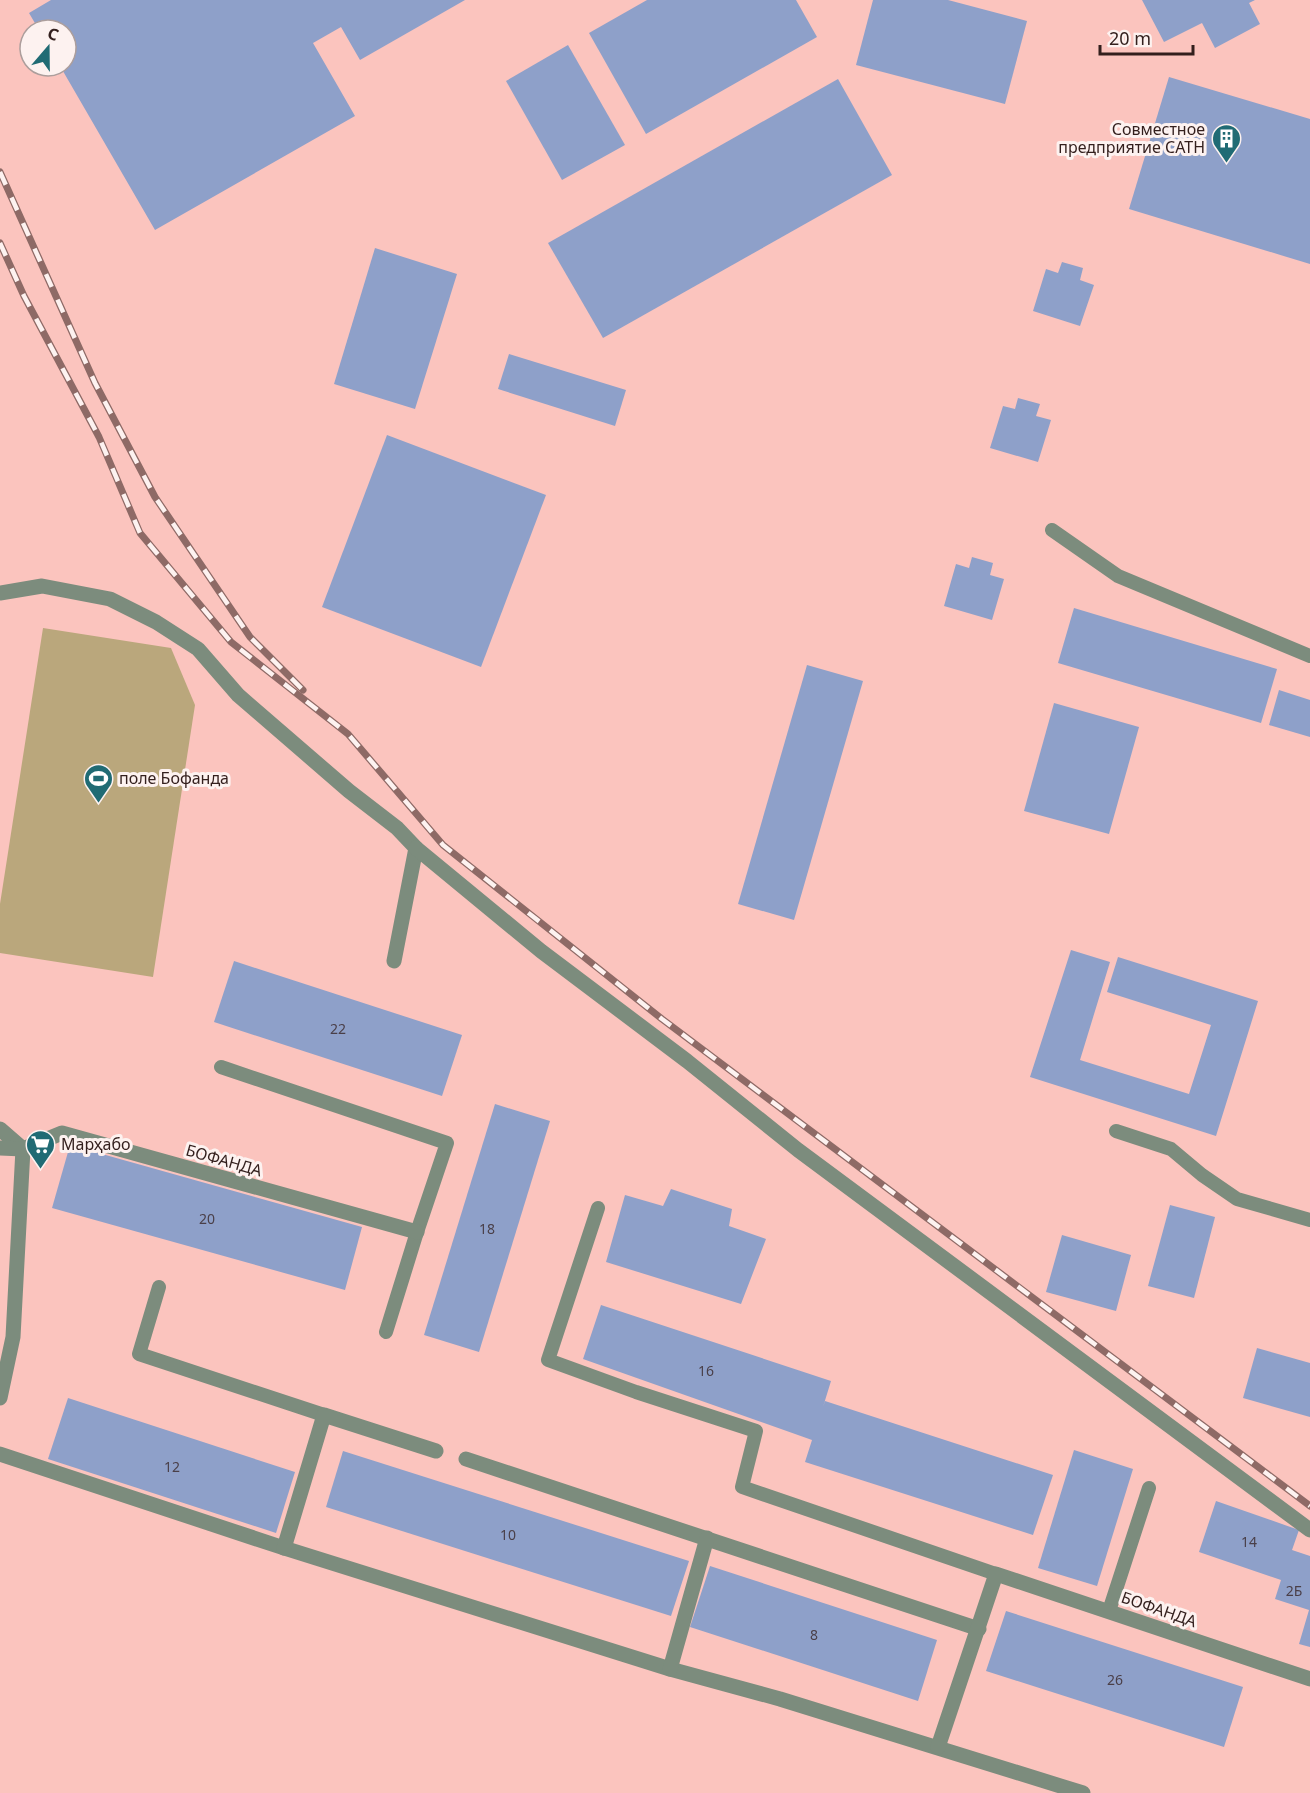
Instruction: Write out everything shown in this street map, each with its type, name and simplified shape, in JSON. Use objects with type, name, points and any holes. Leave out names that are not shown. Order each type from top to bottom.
[{"type":"street","points":[[0,593],[42,586],[110,599],[156,622],[198,649],[238,695],[349,791],[397,828],[416,848],[542,951],[687,1061],[798,1150],[1310,1530]]},
{"type":"street","points":[[394,961],[416,848]]},
{"type":"street","points":[[0,1129],[23,1149]]},
{"type":"street","name":"БОФАНДА","points":[[23,1149],[62,1133],[417,1232]]},
{"type":"street","points":[[0,1148],[23,1149]]},
{"type":"street","points":[[0,1398],[13,1337],[23,1149]]},
{"type":"street","points":[[284,1548],[324,1415],[436,1451]]},
{"type":"street","points":[[0,1454],[284,1548],[670,1669],[780,1699],[1083,1793]]},
{"type":"street","points":[[466,1459],[979,1629]]},
{"type":"street","points":[[670,1669],[707,1538]]},
{"type":"street","points":[[938,1747],[996,1574]]},
{"type":"street","name":"БОФАНДА","points":[[996,1574],[1310,1679]]},
{"type":"lane","points":[[1052,530],[1118,576],[1310,656]]},
{"type":"lane","points":[[221,1067],[447,1143],[386,1332]]},
{"type":"lane","points":[[1116,1131],[1171,1149],[1202,1175],[1237,1199],[1310,1220]]},
{"type":"lane","points":[[598,1208],[548,1360],[636,1392],[756,1431],[742,1487],[996,1574]]},
{"type":"lane","points":[[159,1287],[139,1354],[324,1415]]},
{"type":"lane","points":[[1109,1611],[1149,1488]]},
{"type":"shaded area","name":"поле Бофанда","points":[[43,628],[171,648],[195,705],[153,977],[0,953],[0,904]]},
{"type":"building","points":[[51,0],[465,0],[360,60],[341,27],[313,43],[355,116],[155,230],[67,78],[78,78],[78,18],[32,18],[29,13]]},
{"type":"building","points":[[647,0],[796,0],[817,37],[646,134],[589,33]]},
{"type":"building","points":[[873,0],[948,0],[1027,21],[1005,104],[856,65]]},
{"type":"building","points":[[1142,0],[1255,0],[1249,3],[1260,24],[1215,48],[1202,23],[1164,42]]},
{"type":"building","points":[[568,45],[625,145],[562,180],[506,81]]},
{"type":"building","name":"Совместное предприятие CATH","points":[[1169,77],[1310,119],[1310,264],[1129,209]]},
{"type":"building","points":[[838,79],[892,175],[603,338],[548,243]]},
{"type":"building","points":[[375,248],[457,274],[415,409],[334,384]]},
{"type":"building","points":[[1062,262],[1083,268],[1080,280],[1094,285],[1080,326],[1033,311],[1046,269],[1058,273]]},
{"type":"building","points":[[509,354],[626,390],[615,426],[498,389]]},
{"type":"building","points":[[1018,398],[1040,404],[1036,416],[1051,420],[1038,462],[990,448],[1003,406],[1015,409]]},
{"type":"building","points":[[387,435],[546,495],[481,667],[322,607]]},
{"type":"building","points":[[972,557],[993,563],[990,575],[1004,579],[992,620],[944,606],[956,564],[969,568]]},
{"type":"building","points":[[1074,608],[1277,669],[1261,723],[1058,663]]},
{"type":"building","points":[[807,665],[863,681],[794,920],[738,904]]},
{"type":"building","points":[[1279,690],[1310,700],[1310,737],[1269,725]]},
{"type":"building","points":[[1054,703],[1139,727],[1109,834],[1024,811]]},
{"type":"building","points":[[1071,950],[1110,962],[1080,1060],[1189,1094],[1211,1025],[1107,992],[1118,957],[1258,1001],[1216,1136],[1030,1077]]},
{"type":"building","points":[[234,961],[462,1035],[442,1096],[214,1022]]},
{"type":"building","points":[[495,1104],[550,1121],[479,1352],[424,1335]]},
{"type":"building","points":[[70,1145],[362,1227],[345,1290],[52,1208]]},
{"type":"building","points":[[671,1189],[732,1209],[729,1226],[766,1239],[741,1304],[606,1262],[625,1195],[663,1206]]},
{"type":"building","points":[[1170,1205],[1215,1217],[1194,1298],[1148,1286]]},
{"type":"building","points":[[1062,1235],[1131,1255],[1116,1311],[1046,1292]]},
{"type":"building","points":[[601,1305],[831,1381],[823,1407],[825,1401],[1053,1475],[1033,1535],[805,1462],[812,1440],[583,1359]]},
{"type":"building","points":[[1257,1348],[1310,1363],[1310,1417],[1243,1398]]},
{"type":"building","points":[[68,1398],[295,1472],[276,1533],[48,1459]]},
{"type":"building","points":[[1074,1450],[1133,1469],[1097,1586],[1038,1568]]},
{"type":"building","points":[[343,1451],[689,1561],[671,1616],[326,1507]]},
{"type":"building","points":[[1216,1501],[1299,1530],[1292,1550],[1310,1556],[1310,1647],[1299,1644],[1309,1610],[1275,1599],[1281,1580],[1199,1552]]},
{"type":"building","points":[[710,1566],[937,1640],[918,1701],[690,1627]]},
{"type":"building","points":[[1006,1611],[1243,1687],[1224,1747],[986,1671]]},
{"type":"railway","points":[[0,172],[95,383],[155,497],[250,637],[303,690]]},
{"type":"railway","points":[[0,243],[24,296],[99,437],[140,533],[231,642],[348,734],[443,845],[662,1019],[1310,1506]]},
{"type":"place","name":"Совместное предприятие CATH","points":[[1226,164]]},
{"type":"place","name":"поле Бофанда","points":[[98,804]]},
{"type":"place","name":"Марҳабо","points":[[40,1170]]}]
